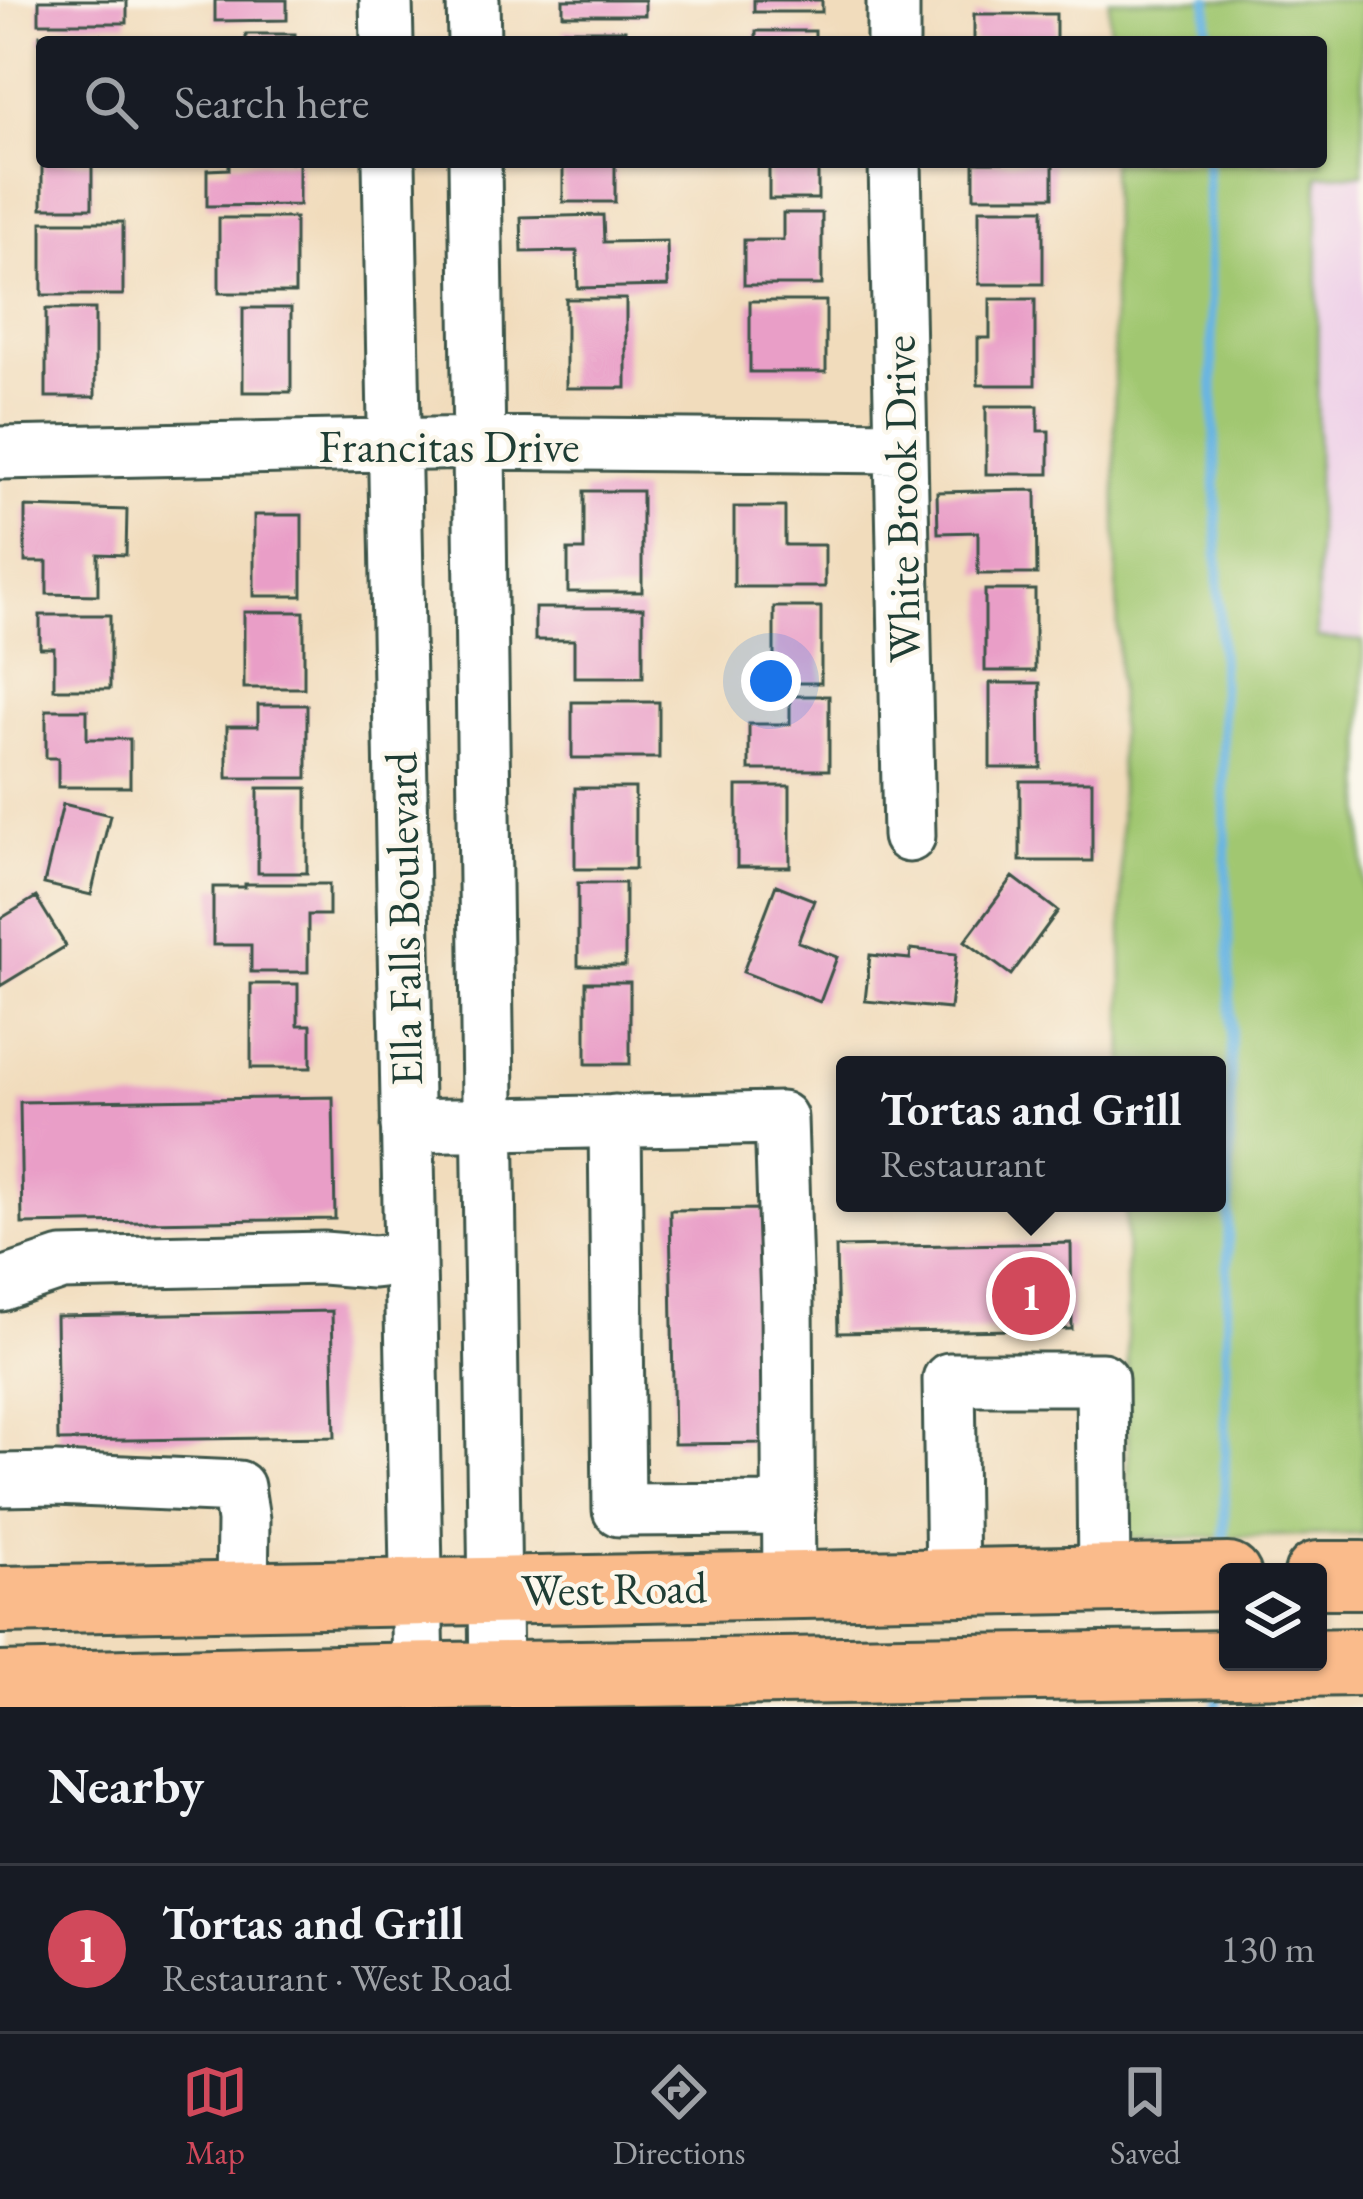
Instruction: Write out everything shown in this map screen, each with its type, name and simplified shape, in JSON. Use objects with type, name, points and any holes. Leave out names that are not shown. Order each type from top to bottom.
[{"type":"main road","points":[[1327,1575],[1363,1575]]},
{"type":"main road","name":"West Road","points":[[0,1600],[1219,1577]]},
{"type":"main road","name":"West Road","points":[[0,1686],[206,1694],[418,1676],[496,1675],[827,1688],[1363,1662]]},
{"type":"street","points":[[386,0],[387,36]]},
{"type":"street","points":[[473,0],[473,36]]},
{"type":"street","points":[[892,0],[893,36]]},
{"type":"street","name":"Ella Falls Boulevard","points":[[389,168],[418,1676]]},
{"type":"street","name":"Ella Falls Boulevard","points":[[476,168],[496,1675]]},
{"type":"street","name":"White Brook Drive","points":[[895,168],[909,836]]},
{"type":"street","name":"Francitas Drive","points":[[0,453],[480,443],[899,447]]},
{"type":"street","points":[[407,1126],[781,1118],[789,1585]]},
{"type":"street","points":[[615,1120],[619,1510],[789,1509]]},
{"type":"street","points":[[0,1286],[62,1264],[410,1258]]},
{"type":"street","points":[[952,1582],[950,1379],[1102,1379],[1104,1579]]},
{"type":"street","points":[[0,1480],[238,1486],[243,1520],[242,1595]]},
{"type":"street","points":[[0,1696],[1,1707]]},
{"type":"shaded area","points":[[1363,174],[1363,641],[1317,639],[1318,175]]},
{"type":"green space","points":[[1109,0],[1363,0],[1363,174],[1318,175],[1317,638],[1363,641],[1363,1534],[1129,1539],[1126,1212],[1226,1212],[1226,1056],[1124,1056],[1111,168],[1327,168],[1327,36],[1110,36]]},
{"type":"building","points":[[39,0],[127,0],[127,23],[39,23]]},
{"type":"building","points":[[215,0],[287,0],[287,20],[215,21]]},
{"type":"building","points":[[563,0],[645,0],[645,15],[563,15]]},
{"type":"building","points":[[754,0],[822,0],[822,12],[754,12]]},
{"type":"building","points":[[974,14],[1056,14],[1056,36],[974,36]]},
{"type":"building","points":[[564,30],[625,30],[625,36],[564,36]]},
{"type":"building","points":[[756,31],[815,31],[815,36],[756,36]]},
{"type":"building","points":[[246,34],[295,34],[295,36]]},
{"type":"building","points":[[42,168],[92,168],[92,208],[42,208]]},
{"type":"building","points":[[299,168],[299,205],[207,206],[207,170]]},
{"type":"building","points":[[563,168],[615,168],[615,202],[563,202]]},
{"type":"building","points":[[769,168],[818,168],[818,199],[769,199]]},
{"type":"building","points":[[974,168],[1053,168],[1053,197],[974,197]]},
{"type":"building","points":[[979,209],[1043,209],[1043,284],[979,284]]},
{"type":"building","points":[[783,213],[822,213],[822,285],[744,285],[744,240],[783,240]]},
{"type":"building","points":[[603,215],[604,242],[667,241],[668,286],[578,288],[577,251],[522,252],[521,217]]},
{"type":"building","points":[[219,218],[295,218],[295,293],[219,293]]},
{"type":"building","points":[[42,222],[123,222],[123,295],[42,295]]},
{"type":"building","points":[[566,299],[626,299],[626,388],[566,388]]},
{"type":"building","points":[[990,299],[1035,299],[1035,385],[978,385],[978,338],[990,338]]},
{"type":"building","points":[[750,301],[826,301],[826,372],[750,372]]},
{"type":"building","points":[[243,308],[291,308],[291,392],[243,392]]},
{"type":"building","points":[[46,309],[95,309],[95,397],[46,397]]},
{"type":"building","points":[[986,406],[1038,406],[1038,431],[1049,431],[1049,474],[986,474]]},
{"type":"building","points":[[1036,490],[1037,574],[978,574],[978,532],[938,533],[937,492]]},
{"type":"building","points":[[584,491],[642,491],[642,592],[568,592],[568,550],[584,550]]},
{"type":"building","points":[[25,507],[127,510],[126,555],[98,554],[98,595],[47,594],[47,562],[25,562]]},
{"type":"building","points":[[734,507],[785,507],[785,545],[825,545],[825,587],[734,587]]},
{"type":"building","points":[[254,515],[302,515],[302,596],[254,596]]},
{"type":"building","points":[[985,590],[1035,590],[1035,671],[985,671]]},
{"type":"building","points":[[774,607],[821,607],[821,683],[774,683]]},
{"type":"building","points":[[535,608],[643,608],[643,677],[574,677],[574,640],[535,640]]},
{"type":"building","points":[[244,612],[304,612],[304,688],[244,688]]},
{"type":"building","points":[[40,615],[110,615],[110,689],[54,689],[54,648],[40,648]]},
{"type":"building","points":[[990,683],[1040,683],[1041,768],[990,768]]},
{"type":"building","points":[[790,696],[829,696],[829,770],[749,770],[749,724],[790,724]]},
{"type":"building","points":[[572,702],[659,702],[659,758],[572,758]]},
{"type":"building","points":[[258,705],[307,705],[307,778],[227,778],[227,726],[258,726]]},
{"type":"building","points":[[46,710],[87,710],[87,739],[130,739],[130,787],[58,787],[58,758],[46,758]]},
{"type":"building","points":[[1020,781],[1092,781],[1092,861],[1020,861]]},
{"type":"building","points":[[737,786],[790,786],[790,867],[737,867]]},
{"type":"building","points":[[258,788],[307,788],[307,873],[258,873]]},
{"type":"building","points":[[575,788],[635,788],[635,869],[575,869]]},
{"type":"building","points":[[63,804],[110,815],[91,895],[44,884]]},
{"type":"building","points":[[1013,877],[1058,911],[1011,975],[965,941]]},
{"type":"building","points":[[578,883],[625,883],[625,966],[578,966]]},
{"type":"building","points":[[329,884],[329,915],[308,915],[308,972],[251,972],[251,945],[213,945],[213,887]]},
{"type":"building","points":[[776,885],[814,900],[798,942],[837,957],[820,1002],[743,972]]},
{"type":"building","points":[[36,897],[66,946],[0,986],[0,919]]},
{"type":"building","points":[[911,949],[956,954],[950,1009],[865,1001],[870,955],[910,959]]},
{"type":"building","points":[[586,982],[630,982],[630,1064],[586,1064]]},
{"type":"building","points":[[251,984],[298,984],[298,1025],[311,1025],[311,1068],[251,1068]]},
{"type":"building","points":[[333,1097],[335,1219],[22,1224],[20,1102]]},
{"type":"building","points":[[765,1209],[769,1443],[674,1444],[670,1210]]},
{"type":"building","points":[[1071,1243],[1072,1329],[838,1333],[836,1247]]},
{"type":"building","points":[[332,1311],[335,1437],[58,1441],[56,1316]]},
{"type":"waterway","points":[[1207,36],[1208,0]]},
{"type":"waterway","points":[[1207,168],[1231,1029],[1224,1537]]},
{"type":"waterway","points":[[1217,1707],[1219,1695]]},
{"type":"place","name":"Tortas and Grill","points":[[1031,1296]]}]
